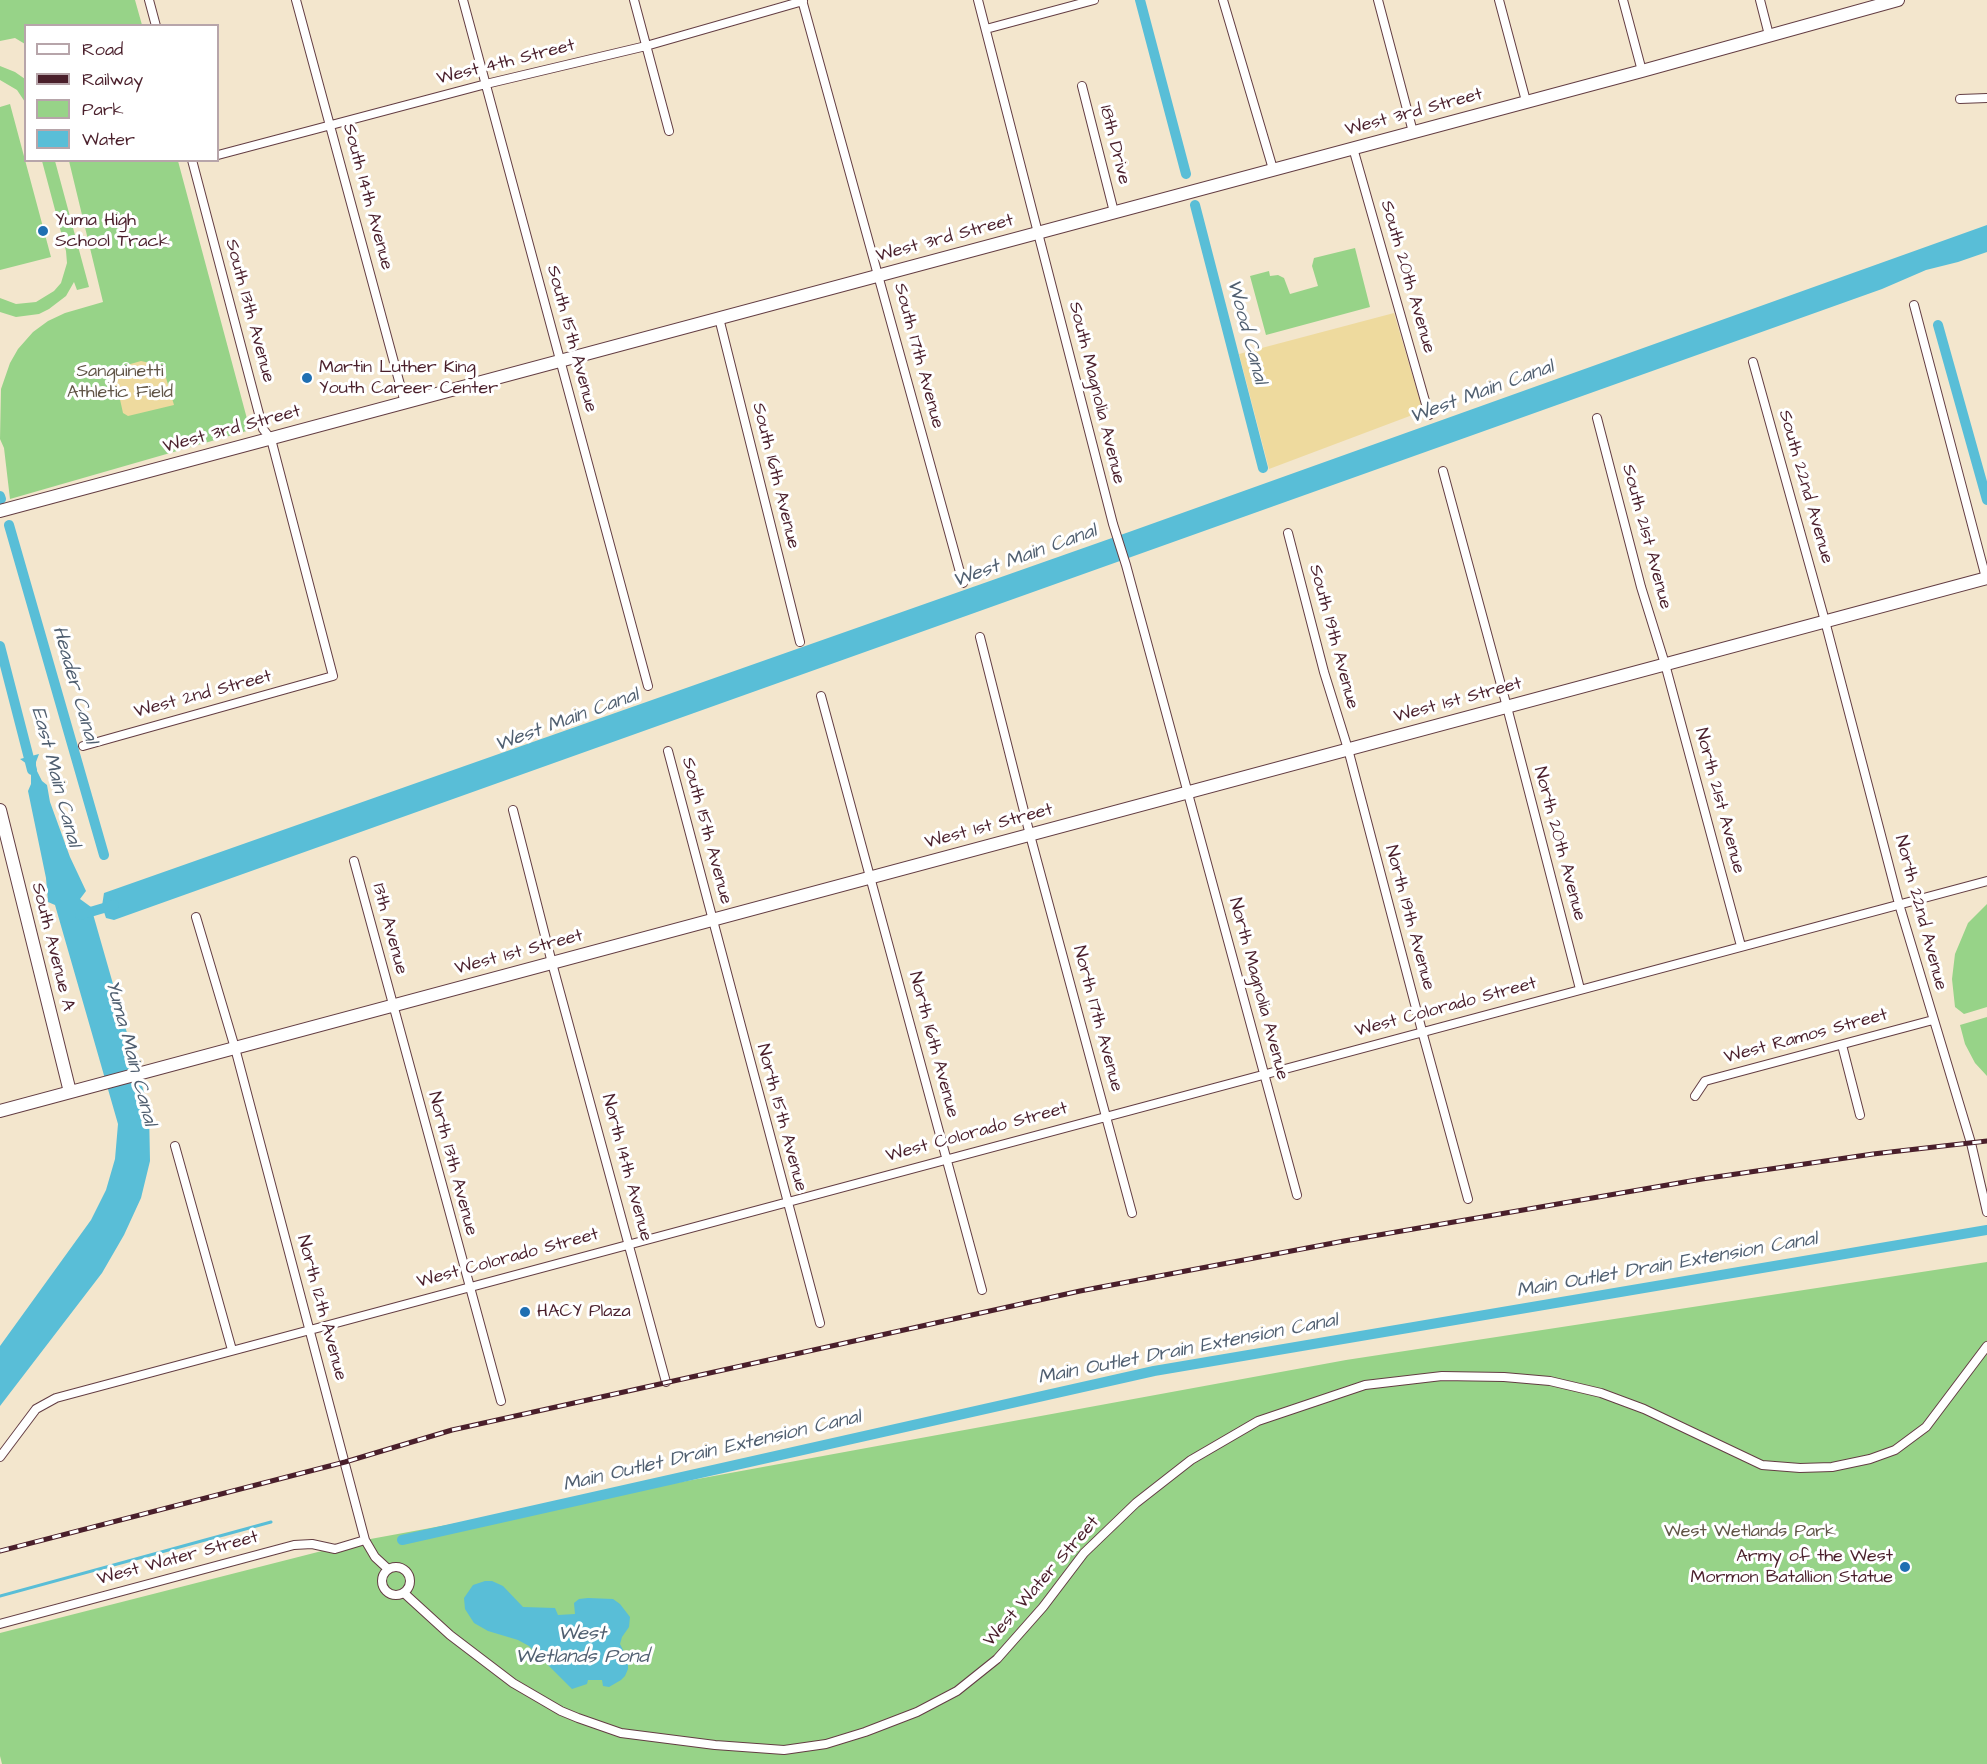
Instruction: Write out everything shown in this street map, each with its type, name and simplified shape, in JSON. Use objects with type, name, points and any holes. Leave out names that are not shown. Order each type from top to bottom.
[{"type":"main road","name":"West 3rd Street","points":[[0,511],[1642,71],[1896,0]]},
{"type":"main road","name":"West 1st Street","points":[[0,1111],[1987,578]]},
{"type":"main road","name":"South Avenue A","points":[[0,810],[70,1092]]},
{"type":"street","points":[[149,0],[155,24]]},
{"type":"street","name":"South 14th Avenue","points":[[296,0],[405,403]]},
{"type":"street","name":"South 15th Avenue","points":[[463,0],[648,686]]},
{"type":"street","points":[[634,0],[669,130]]},
{"type":"street","name":"South Magnolia Avenue","points":[[978,0],[1116,535],[1188,792]]},
{"type":"street","points":[[986,29],[1094,0]]},
{"type":"street","points":[[1223,0],[1273,169]]},
{"type":"street","points":[[1378,0],[1413,132]]},
{"type":"street","points":[[1498,0],[1526,101]]},
{"type":"street","points":[[1623,0],[1642,71]]},
{"type":"street","points":[[1760,0],[1769,35]]},
{"type":"street","name":"West 4th Street","points":[[219,155],[486,84],[646,46],[803,1]]},
{"type":"street","name":"South 17th Avenue","points":[[803,1],[963,583]]},
{"type":"street","name":"18th Drive","points":[[1082,86],[1114,212]]},
{"type":"street","points":[[1960,99],[1987,98]]},
{"type":"street","name":"South 20th Avenue","points":[[1353,148],[1429,415]]},
{"type":"street","name":"South 13th Avenue","points":[[194,162],[263,429],[271,439],[333,676]]},
{"type":"street","points":[[1914,305],[1987,578]]},
{"type":"street","name":"South 16th Avenue","points":[[719,318],[800,642]]},
{"type":"street","name":"South 22nd Avenue","points":[[1753,362],[1825,621]]},
{"type":"street","name":"South 21st Avenue","points":[[1597,418],[1641,587],[1665,664]]},
{"type":"street","points":[[1443,471],[1507,707]]},
{"type":"street","name":"South 19th Avenue","points":[[1288,533],[1324,672],[1348,749]]},
{"type":"street","name":"North 22nd Avenue","points":[[1825,621],[1899,904],[1971,1143],[1987,1212]]},
{"type":"street","points":[[980,637],[1030,835]]},
{"type":"street","name":"North 21st Avenue","points":[[1665,664],[1741,945]]},
{"type":"street","name":"West 2nd Street","points":[[83,746],[333,676]]},
{"type":"street","points":[[821,696],[872,877]]},
{"type":"street","name":"North 20th Avenue","points":[[1507,707],[1580,989]]},
{"type":"street","name":"North 19th Avenue","points":[[1348,749],[1468,1199]]},
{"type":"street","name":"South 15th Avenue","points":[[668,751],[712,920]]},
{"type":"street","name":"North Magnolia Avenue","points":[[1188,792],[1297,1195]]},
{"type":"street","points":[[513,810],[552,963]]},
{"type":"street","name":"North 17th Avenue","points":[[1030,835],[1132,1213]]},
{"type":"street","name":"13th Avenue","points":[[354,861],[392,1006]]},
{"type":"street","name":"North 16th Avenue","points":[[872,877],[982,1290]]},
{"type":"street","name":"West Colorado Street","points":[[0,1457],[36,1409],[56,1398],[1987,881]]},
{"type":"street","name":"North 12th Avenue","points":[[196,917],[235,1048],[365,1540],[375,1557],[388,1569]]},
{"type":"street","name":"North 15th Avenue","points":[[712,920],[820,1323]]},
{"type":"street","name":"North 14th Avenue","points":[[552,963],[666,1382]]},
{"type":"street","name":"North 13th Avenue","points":[[392,1006],[501,1401]]},
{"type":"street","name":"West Ramos Street","points":[[1695,1096],[1705,1081],[1933,1020]]},
{"type":"street","points":[[1842,1045],[1860,1115]]},
{"type":"street","points":[[175,1146],[232,1350]]},
{"type":"street","name":"West Water Street","points":[[404,1593],[450,1635],[513,1683],[561,1711],[578,1718],[621,1733],[715,1745],[784,1750],[826,1744],[917,1712],[957,1691],[997,1659],[1043,1608],[1084,1553],[1136,1503],[1191,1460],[1258,1421],[1365,1385],[1442,1376],[1504,1377],[1550,1381],[1601,1393],[1644,1409],[1762,1465],[1800,1468],[1832,1467],[1870,1459],[1895,1450],[1926,1427],[1987,1346]]},
{"type":"street","name":"West Water Street","points":[[0,1624],[294,1545],[312,1544],[335,1549],[365,1540]]},
{"type":"street","points":[[402,1568],[409,1574],[409,1587],[404,1593],[395,1595],[383,1587],[383,1577],[388,1569],[402,1568]]},
{"type":"green space","points":[[0,0],[135,0],[142,24],[24,24],[24,43],[15,38],[0,41]]},
{"type":"green space","points":[[0,66],[24,78],[24,100],[17,90],[0,80]]},
{"type":"green space","points":[[10,104],[51,257],[0,270],[0,107]]},
{"type":"green space","points":[[42,162],[55,162],[89,287],[77,290],[74,282],[66,296],[39,314],[16,317],[0,312],[0,298],[16,304],[36,302],[54,291],[61,283],[67,263],[66,251]]},
{"type":"green space","name":"Sanguinetti Athletic Field","points":[[69,162],[178,162],[250,430],[10,499],[4,448],[0,439],[1,389],[10,363],[18,349],[33,332],[48,321],[65,313],[103,302]]},
{"type":"green space","points":[[1355,248],[1370,307],[1266,335],[1250,276],[1269,271],[1270,276],[1278,275],[1284,278],[1290,294],[1318,286],[1312,266],[1314,258]]},
{"type":"green space","points":[[1987,904],[1987,1007],[1964,1014],[1955,1007],[1952,979],[1955,954],[1968,923]]},
{"type":"green space","points":[[1987,1017],[1987,1076],[1975,1063],[1965,1044],[1960,1025]]},
{"type":"green space","name":"West Wetlands Park","points":[[1987,1262],[1987,1764],[2,1764],[0,1756],[0,1633],[365,1540],[1346,1360]]},
{"type":"sand","points":[[1394,313],[1423,411],[1269,469],[1239,354]]},
{"type":"sand","points":[[141,361],[164,371],[174,405],[128,416],[123,413],[117,386],[111,387],[106,371]]},
{"type":"water","points":[[1987,225],[1987,252],[1926,270],[1882,289],[114,920],[106,918],[102,906],[104,893],[1129,532]]},
{"type":"water","name":"Yuma Main Canal","points":[[39,754],[36,769],[42,781],[47,785],[50,802],[70,857],[86,891],[80,899],[91,907],[149,1110],[150,1161],[141,1198],[124,1235],[102,1273],[0,1406],[0,1346],[91,1220],[106,1190],[115,1159],[118,1124],[55,905],[48,902],[46,878],[28,791],[31,784],[31,771],[20,759]]},
{"type":"water","name":"West Wetlands Pond","points":[[492,1581],[503,1586],[523,1607],[555,1608],[558,1615],[575,1614],[574,1603],[579,1599],[613,1599],[630,1617],[629,1627],[620,1644],[628,1660],[625,1676],[609,1687],[603,1686],[602,1680],[588,1680],[587,1684],[572,1689],[529,1646],[518,1640],[488,1631],[474,1623],[465,1609],[464,1598],[473,1585]]},
{"type":"waterway","name":"Wood Canal","points":[[1140,0],[1186,174]]},
{"type":"waterway","name":"Wood Canal","points":[[1195,205],[1263,468]]},
{"type":"waterway","points":[[1938,325],[1987,500]]},
{"type":"waterway","name":"Header Canal","points":[[9,525],[104,855]]},
{"type":"waterway","name":"East Main Canal","points":[[0,646],[32,770]]},
{"type":"waterway","name":"West Main Canal","points":[[80,915],[114,905]]},
{"type":"waterway","name":"Main Outlet Drain Extension Canal","points":[[402,1540],[1154,1371],[1987,1230]]},
{"type":"waterway","name":"Main Outlet Drain Extension Canal","points":[[0,1596],[271,1522]]},
{"type":"railway","points":[[0,1551],[345,1462],[452,1430],[1080,1291],[1344,1241],[1702,1179],[1873,1154],[1987,1141]]},
{"type":"place","name":"Yuma High School Track","points":[[43,231]]},
{"type":"place","name":"Martin Luther King Youth Career Center","points":[[307,378]]},
{"type":"place","name":"HACY Plaza","points":[[525,1312]]},
{"type":"place","name":"Army of the West Mormon Batallion Statue","points":[[1905,1567]]}]
